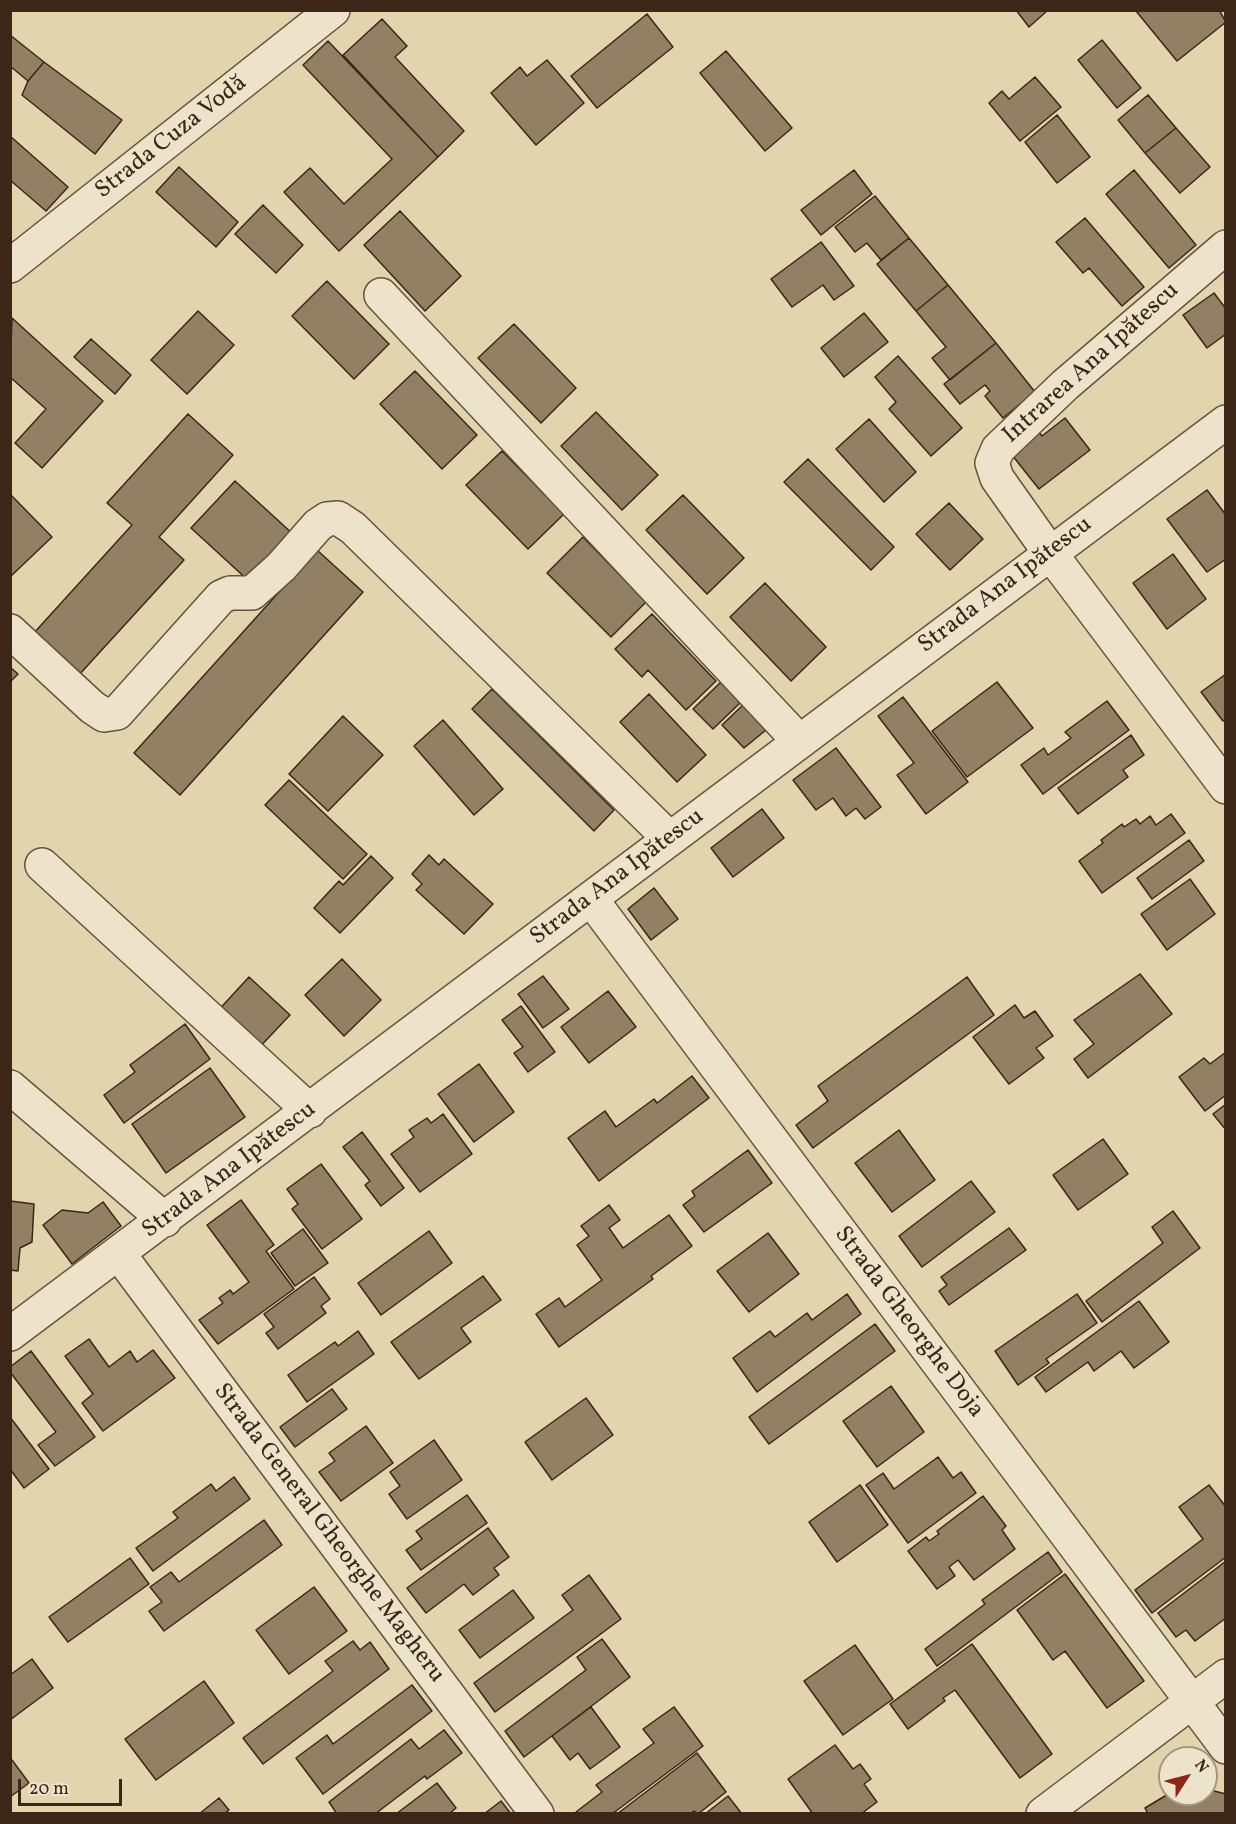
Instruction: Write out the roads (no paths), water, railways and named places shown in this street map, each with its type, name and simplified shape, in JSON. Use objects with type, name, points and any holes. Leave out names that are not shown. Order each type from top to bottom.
[{"type":"street","name":"Strada Cuza Vodă","points":[[10,266],[333,10]]},
{"type":"street","name":"Intrarea Ana Ipătescu","points":[[1226,247],[1065,385],[998,449],[992,463],[997,478],[1050,553],[1226,787]]},
{"type":"street","points":[[381,295],[800,741]]},
{"type":"street","name":"Strada Ana Ipătescu","points":[[10,1335],[1226,422]]},
{"type":"street","points":[[10,631],[92,707],[104,715],[117,713],[221,597],[230,593],[252,593],[281,567],[318,525],[327,519],[338,518],[354,528],[670,838]]},
{"type":"street","points":[[42,865],[310,1111]]},
{"type":"street","name":"Strada Gheorghe Doja","points":[[591,899],[1226,1747]]},
{"type":"street","points":[[10,1087],[165,1220]]},
{"type":"street","name":"Strada General Gheorghe Magheru","points":[[119,1254],[537,1814]]},
{"type":"street","points":[[1043,1814],[1226,1676]]}]
